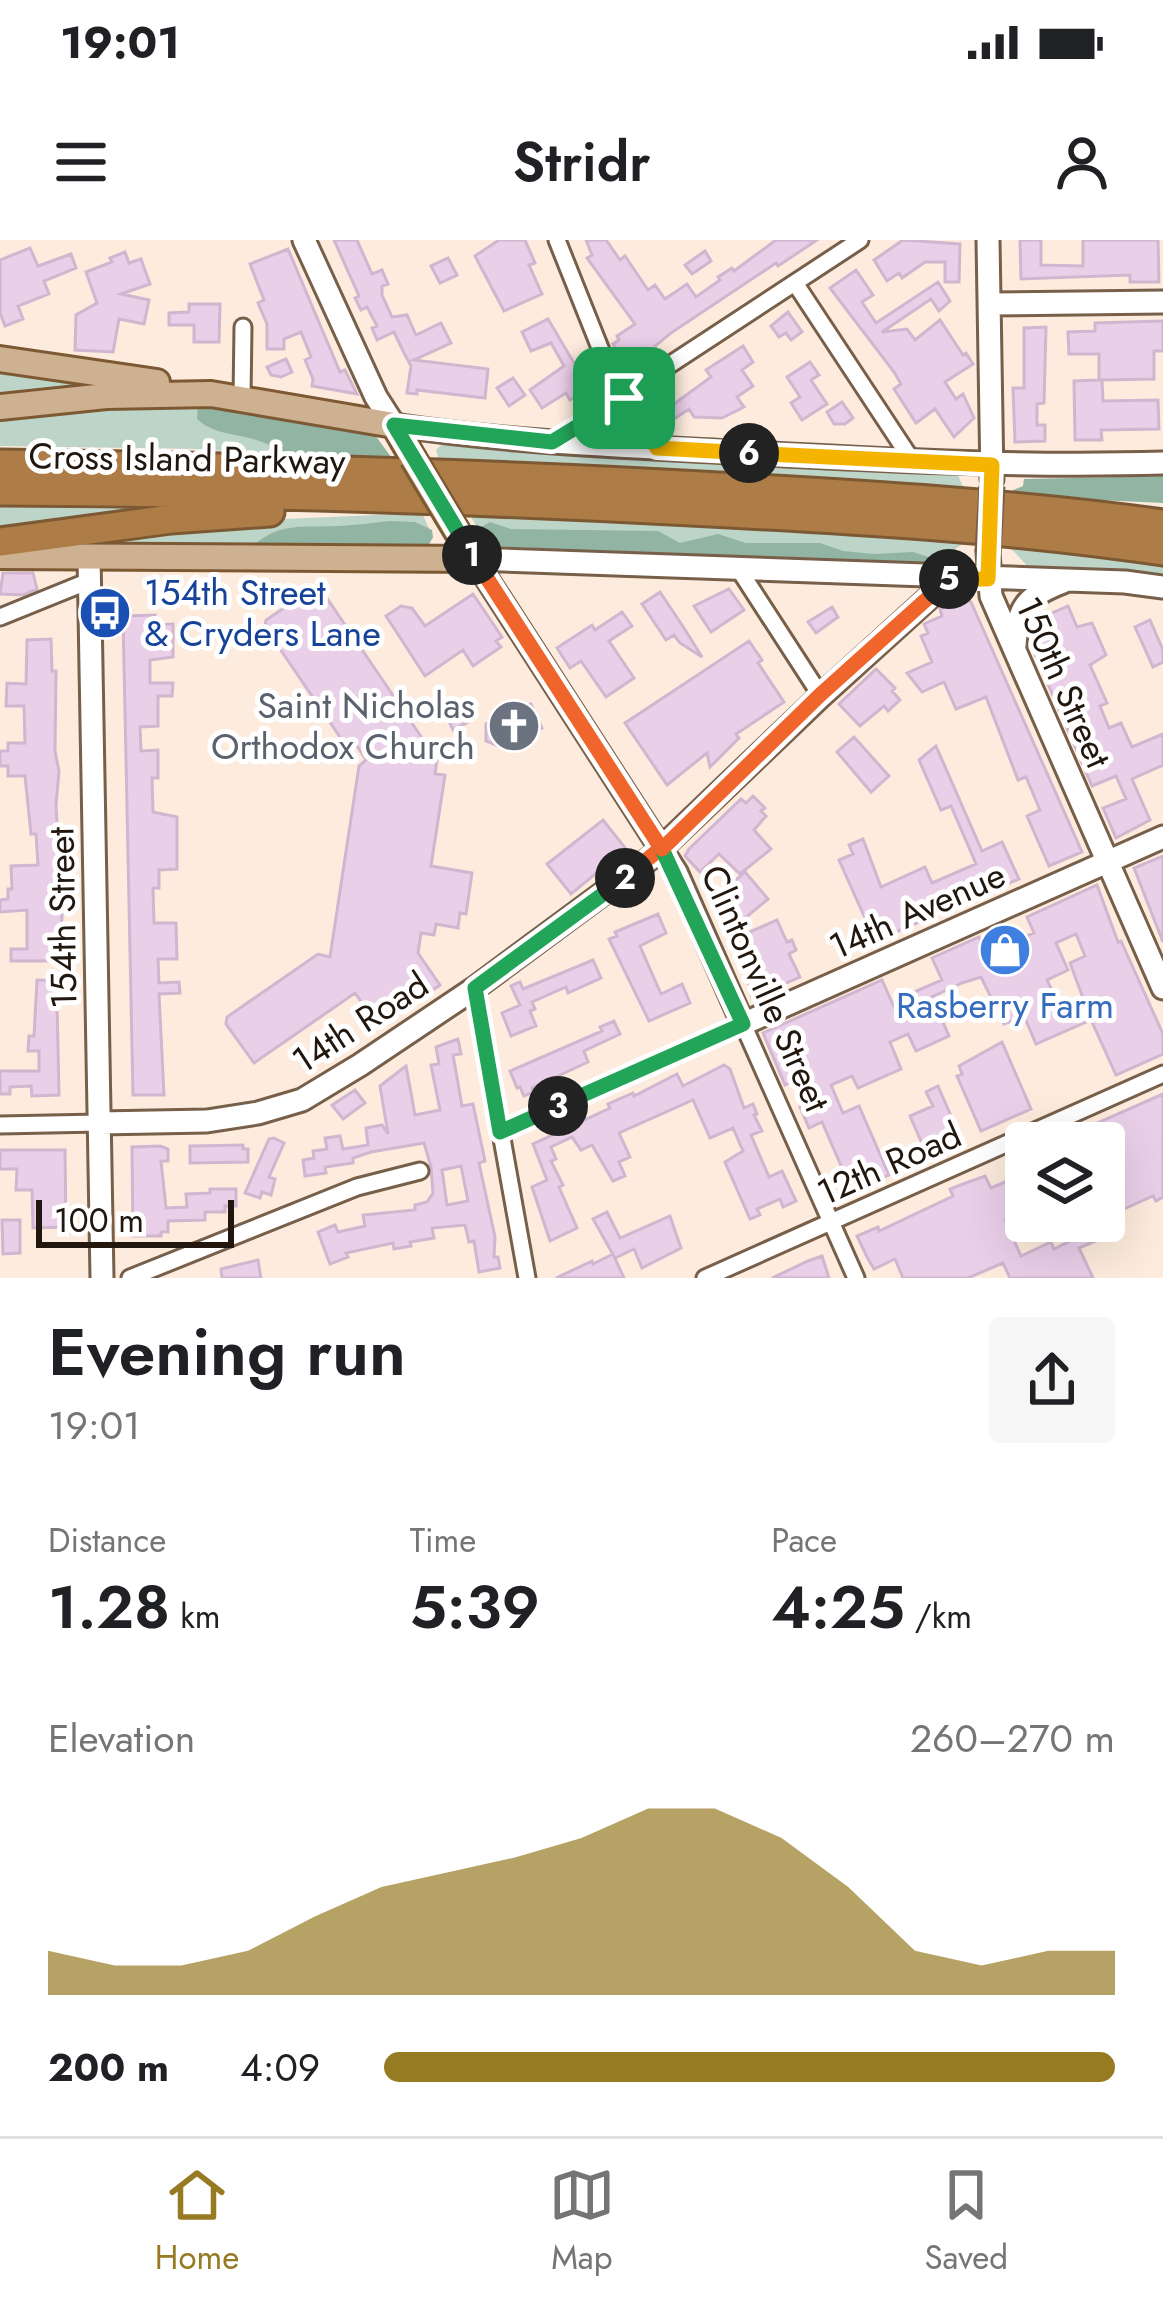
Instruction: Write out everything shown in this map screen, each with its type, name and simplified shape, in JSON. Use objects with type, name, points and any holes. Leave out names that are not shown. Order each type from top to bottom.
[{"type":"highway","name":"Cross Island Parkway","points":[[0,460],[510,477],[936,500],[1163,524]]},
{"type":"highway","name":"Cross Island Parkway","points":[[0,491],[472,501],[886,523],[1163,551]]},
{"type":"highway","points":[[936,500],[1163,508]]},
{"type":"highway","points":[[0,542],[202,516],[472,501]]},
{"type":"main road","points":[[0,359],[394,425]]},
{"type":"main road","points":[[0,407],[148,394],[242,397]]},
{"type":"main road","name":"Clintonville Street","points":[[394,425],[474,559]]},
{"type":"main road","points":[[0,556],[89,569],[474,559]]},
{"type":"street","name":"Clintonville Street","points":[[304,240],[376,397],[394,425]]},
{"type":"street","points":[[557,240],[614,383],[657,448]]},
{"type":"street","points":[[552,442],[860,240]]},
{"type":"street","name":"150th Street","points":[[988,240],[991,596],[1163,988]]},
{"type":"street","points":[[795,283],[913,462]]},
{"type":"street","points":[[989,304],[1163,302]]},
{"type":"street","points":[[242,397],[243,327]]},
{"type":"street","points":[[394,425],[552,442],[913,462],[992,476],[1163,464]]},
{"type":"street","name":"Clintonville Street","points":[[474,559],[676,872],[856,1278]]},
{"type":"street","points":[[474,559],[1163,587]]},
{"type":"street","points":[[738,568],[820,695]]},
{"type":"street","points":[[0,617],[89,569]]},
{"type":"street","name":"154th Street","points":[[89,569],[102,1278]]},
{"type":"street","name":"14th Road","points":[[99,1123],[226,1119],[302,1100],[475,988],[661,848],[820,695],[952,578]]},
{"type":"street","points":[[1015,653],[1019,611],[1030,599],[1065,581]]},
{"type":"street","name":"14th Avenue","points":[[500,1132],[1163,837]]},
{"type":"street","points":[[475,988],[527,1278]]},
{"type":"street","name":"12th Road","points":[[705,1278],[1163,1074]]},
{"type":"street","points":[[0,1125],[99,1123]]},
{"type":"street","points":[[130,1278],[357,1187],[420,1171]]},
{"type":"green space","points":[[0,372],[83,384],[83,390],[0,399]]},
{"type":"green space","points":[[198,405],[374,434],[394,461],[194,449],[0,446],[0,414],[68,406]]},
{"type":"green space","points":[[198,405],[374,434],[394,461],[272,456],[269,445],[205,425],[197,419]]},
{"type":"green space","points":[[443,443],[958,475],[971,492],[440,463],[436,450]]},
{"type":"green space","points":[[1163,476],[1163,503],[1010,496],[1023,486],[1024,479]]},
{"type":"green space","points":[[0,503],[122,503],[125,507],[215,509],[0,535]]},
{"type":"green space","points":[[422,513],[433,537],[428,546],[67,544],[216,522]]},
{"type":"green space","points":[[469,513],[968,541],[955,549],[944,567],[493,546],[486,544]]},
{"type":"green space","points":[[415,522],[432,530],[433,537],[428,546],[254,545],[284,529]]},
{"type":"green space","points":[[490,522],[511,529],[658,531],[680,543],[718,534],[746,543],[820,543],[843,551],[913,552],[950,564],[493,546],[486,544],[478,529]]},
{"type":"green space","points":[[1007,544],[1163,562],[1163,574],[1030,569]]},
{"type":"building","points":[[334,240],[357,240],[372,274],[382,270],[388,284],[382,286],[382,295],[392,317],[407,315],[416,335],[441,323],[451,343],[414,360],[488,369],[485,398],[417,390],[417,394],[407,393],[411,366],[394,332],[377,340],[372,328],[377,326],[367,307],[361,310],[355,298],[359,296]]},
{"type":"building","points":[[499,240],[525,240],[535,263],[529,265],[542,294],[504,311],[475,256]]},
{"type":"building","points":[[586,240],[606,240],[620,260],[625,256],[648,290],[655,285],[665,299],[687,284],[696,297],[776,240],[817,240],[626,365],[613,344],[635,324],[587,258],[592,255]]},
{"type":"building","points":[[903,240],[960,244],[959,282],[945,282],[945,262],[925,262],[902,278],[899,273],[887,281],[874,260]]},
{"type":"building","points":[[1020,240],[1041,240],[1041,265],[1083,266],[1083,240],[1158,240],[1159,282],[1130,282],[1130,275],[1021,279]]},
{"type":"building","points":[[30,248],[38,266],[71,254],[76,268],[44,281],[49,294],[18,306],[23,319],[5,326],[0,313],[0,260]]},
{"type":"building","points":[[288,249],[340,372],[345,370],[357,394],[312,386],[305,360],[311,357],[301,332],[284,339],[284,349],[267,349],[267,324],[258,303],[264,300],[250,264]]},
{"type":"building","points":[[705,251],[711,261],[692,274],[685,265]]},
{"type":"building","points":[[125,252],[129,263],[141,259],[150,284],[121,294],[149,300],[144,324],[119,319],[113,352],[75,350],[76,315],[97,303],[86,272]]},
{"type":"building","points":[[448,258],[457,275],[440,283],[431,266]]},
{"type":"building","points":[[856,270],[873,295],[862,302],[876,323],[938,282],[950,301],[939,311],[931,299],[882,332],[907,329],[915,340],[940,320],[966,353],[973,364],[945,382],[956,399],[963,394],[974,418],[954,437],[935,409],[916,423],[894,389],[901,384],[894,372],[830,288]]},
{"type":"building","points":[[189,304],[220,304],[219,342],[194,342],[194,325],[169,325],[169,313],[189,312]]},
{"type":"building","points":[[788,312],[802,332],[791,340],[786,333],[779,337],[771,326]]},
{"type":"building","points":[[548,319],[577,368],[582,365],[596,386],[570,400],[566,393],[542,408],[530,390],[564,366],[551,343],[531,351],[522,332]]},
{"type":"building","points":[[1163,321],[1163,351],[1154,351],[1154,379],[1102,380],[1103,401],[1158,400],[1159,429],[1101,430],[1102,440],[1075,440],[1074,381],[1099,380],[1099,354],[1069,354],[1068,332],[1095,331],[1095,323]]},
{"type":"building","points":[[1046,327],[1044,403],[1037,404],[1037,425],[1045,425],[1045,441],[1015,442],[1013,388],[1024,388],[1024,328]]},
{"type":"building","points":[[743,346],[753,362],[742,370],[753,386],[737,397],[744,407],[722,418],[694,417],[689,409],[665,425],[659,415],[711,377],[706,370]]},
{"type":"building","points":[[286,359],[292,372],[271,375],[267,367]]},
{"type":"building","points":[[810,362],[819,375],[811,380],[827,404],[802,420],[791,403],[800,397],[787,377]]},
{"type":"building","points":[[513,378],[525,395],[509,406],[497,388]]},
{"type":"building","points":[[842,402],[853,418],[834,424],[827,412]]},
{"type":"building","points":[[3,573],[33,573],[37,589],[23,595],[0,594]]},
{"type":"building","points":[[318,585],[437,760],[435,774],[445,775],[431,866],[472,873],[466,914],[460,913],[458,928],[436,924],[434,935],[421,933],[418,953],[440,985],[379,1027],[355,993],[254,1063],[226,1024],[227,1017],[318,954],[330,957],[359,766],[366,760],[357,746],[344,743],[265,627],[266,620]]},
{"type":"building","points":[[729,589],[744,610],[711,632],[694,606]]},
{"type":"building","points":[[660,592],[702,657],[674,635],[666,640],[642,604]]},
{"type":"building","points":[[473,594],[502,637],[496,641],[501,647],[473,666],[463,650],[425,676],[386,616],[401,606],[412,608],[425,626]]},
{"type":"building","points":[[956,599],[971,602],[1082,852],[1049,866],[1027,816],[1040,810],[1026,777],[1018,780],[986,697],[956,709],[944,682],[922,692],[907,673],[932,662],[921,636],[928,633],[924,624],[942,616],[940,609]]},
{"type":"building","points":[[1068,606],[1077,627],[1092,623],[1106,655],[1090,665],[1107,703],[1100,706],[1109,728],[1121,723],[1132,747],[1163,734],[1163,765],[1132,779],[1150,820],[1116,838],[1103,808],[1126,799],[1116,776],[1092,786],[1032,647],[1037,645],[1034,621]]},
{"type":"building","points":[[832,607],[838,617],[816,633],[808,622]]},
{"type":"building","points":[[622,612],[632,626],[609,641],[634,678],[606,697],[581,661],[570,668],[557,648]]},
{"type":"building","points":[[155,615],[155,625],[173,624],[173,657],[150,660],[150,683],[173,683],[172,696],[158,696],[158,726],[140,727],[141,751],[158,750],[158,778],[152,778],[153,812],[177,817],[177,869],[159,870],[159,888],[153,888],[154,923],[176,923],[177,959],[158,959],[159,983],[179,982],[180,993],[159,994],[164,1095],[133,1095],[123,616]]},
{"type":"building","points":[[1150,620],[1163,650],[1163,662],[1153,667],[1135,627]]},
{"type":"building","points":[[51,639],[59,771],[60,961],[11,961],[11,949],[27,949],[27,910],[0,912],[0,900],[8,899],[8,889],[12,889],[11,866],[38,865],[25,776],[8,776],[8,766],[0,766],[0,751],[8,751],[8,743],[25,743],[24,706],[6,706],[7,683],[26,684],[27,640]]},
{"type":"building","points":[[749,641],[784,702],[736,734],[739,738],[710,767],[707,753],[667,785],[625,723]]},
{"type":"building","points":[[876,669],[900,700],[888,711],[884,706],[860,726],[839,704]]},
{"type":"building","name":"Saint Nicholas Orthodox Church","points":[[531,704],[542,728],[504,748],[486,741],[486,724]]},
{"type":"building","points":[[468,707],[474,719],[453,730],[447,717]]},
{"type":"building","points":[[854,737],[889,776],[871,792],[837,752]]},
{"type":"building","points":[[936,746],[982,851],[1002,842],[1019,879],[889,935],[883,920],[869,927],[839,860],[853,854],[849,845],[863,839],[881,887],[925,867],[932,883],[976,864],[951,806],[941,810],[919,760]]},
{"type":"building","points":[[753,796],[766,816],[754,830],[771,849],[740,874],[719,854],[700,872],[685,856],[689,849],[741,799],[746,803]]},
{"type":"building","points":[[603,820],[626,849],[571,894],[547,864]]},
{"type":"building","points":[[1163,856],[1163,942],[1134,868]]},
{"type":"building","points":[[745,872],[768,899],[738,924],[716,897]]},
{"type":"building","points":[[1097,885],[1118,942],[1163,1034],[1163,1054],[1116,1075],[1091,1020],[1036,1044],[1024,1016],[1004,1024],[981,977],[962,983],[932,997],[949,1036],[916,1051],[908,1034],[890,1042],[901,1069],[858,1088],[852,1076],[831,1085],[843,1113],[859,1106],[889,1175],[852,1191],[822,1122],[809,1128],[800,1107],[813,1101],[802,1077],[785,1085],[763,1033],[882,980],[898,1016],[920,1005],[914,992],[942,980],[932,958],[979,937],[987,952],[1034,933],[1027,917]],"holes":[[[1076,934],[1085,956],[1070,963],[1086,1006],[1064,1016],[1047,980],[1068,970],[1056,943]]]},
{"type":"building","points":[[658,914],[666,933],[640,946],[661,994],[682,984],[690,1003],[649,1021],[609,939]]},
{"type":"building","points":[[777,920],[787,942],[792,940],[796,950],[789,954],[800,977],[752,998],[734,939]]},
{"type":"building","points":[[593,960],[601,978],[532,1002],[536,1026],[511,1036],[502,1013],[520,1005],[511,986],[520,982],[523,989]]},
{"type":"building","points":[[37,980],[62,981],[62,1000],[57,1000],[59,1095],[32,1096],[31,1086],[10,1087],[10,1094],[0,1094],[0,1071],[39,1071],[39,1051],[28,1051],[29,1036],[34,1036]]},
{"type":"building","points":[[614,1021],[620,1034],[584,1051],[588,1062],[524,1096],[517,1088],[510,1071],[602,1031],[600,1027]]},
{"type":"building","points":[[458,1039],[461,1054],[453,1055],[462,1106],[473,1104],[485,1161],[479,1163],[495,1237],[494,1257],[500,1268],[479,1272],[474,1241],[469,1242],[465,1225],[432,1228],[434,1238],[394,1249],[393,1243],[346,1253],[348,1257],[330,1264],[318,1232],[335,1225],[338,1232],[365,1226],[363,1215],[415,1210],[415,1205],[427,1202],[433,1193],[431,1167],[424,1143],[371,1152],[353,1158],[353,1163],[325,1167],[326,1173],[305,1176],[303,1160],[314,1158],[313,1151],[327,1149],[325,1138],[340,1136],[343,1149],[368,1145],[366,1128],[382,1125],[388,1134],[380,1086],[406,1066],[415,1115],[440,1110],[431,1065],[439,1064],[436,1047]],"holes":[[[461,1166],[468,1201],[447,1205],[442,1170]]]},
{"type":"building","points":[[1002,1042],[1031,1109],[981,1131],[957,1076],[962,1074],[959,1066]]},
{"type":"building","points":[[724,1065],[730,1069],[744,1108],[753,1104],[762,1131],[751,1135],[769,1177],[782,1171],[796,1201],[783,1207],[780,1199],[757,1209],[760,1215],[750,1219],[725,1162],[743,1151],[733,1128],[710,1138],[693,1100],[619,1133],[630,1157],[619,1162],[625,1176],[613,1181],[592,1145],[581,1150],[572,1137],[551,1147],[556,1159],[551,1161],[563,1185],[559,1187],[577,1228],[550,1241],[532,1187],[547,1180],[533,1144],[677,1074],[683,1086]]},
{"type":"building","points":[[938,1086],[961,1139],[927,1155],[910,1116],[933,1106],[926,1092]]},
{"type":"building","points":[[355,1090],[365,1103],[343,1119],[332,1105]]},
{"type":"building","points":[[1163,1094],[1163,1197],[1156,1201],[1153,1196],[1125,1209],[1125,1122],[1100,1122]]},
{"type":"building","points":[[269,1139],[284,1143],[269,1177],[275,1179],[271,1195],[262,1192],[260,1198],[245,1193]]},
{"type":"building","points":[[243,1145],[248,1149],[248,1162],[190,1163],[190,1146]]},
{"type":"building","points":[[132,1147],[168,1149],[168,1161],[161,1161],[166,1208],[187,1207],[186,1194],[210,1193],[210,1189],[236,1189],[236,1206],[225,1206],[225,1212],[205,1212],[205,1220],[168,1221],[168,1232],[161,1236],[133,1236]]},
{"type":"building","points":[[0,1150],[65,1150],[66,1227],[33,1228],[32,1190],[16,1190],[17,1169],[0,1169]]},
{"type":"building","points":[[985,1176],[991,1188],[1005,1182],[1005,1242],[1015,1242],[1021,1256],[1051,1242],[1054,1249],[1068,1242],[1093,1242],[1079,1248],[1093,1278],[1010,1278],[1003,1263],[968,1278],[903,1278],[895,1259],[874,1269],[857,1236],[878,1227],[879,1231],[953,1196],[950,1189]]},
{"type":"building","points":[[607,1212],[620,1238],[670,1216],[681,1248],[642,1268],[634,1249],[615,1258],[593,1219]]},
{"type":"building","points":[[2,1220],[20,1220],[20,1253],[3,1254]]},
{"type":"building","points":[[613,1254],[624,1278],[556,1278],[592,1261]]},
{"type":"building","points":[[822,1256],[829,1278],[772,1278],[808,1261]]},
{"type":"building","points":[[258,1260],[261,1278],[222,1278],[221,1269]]},
{"type":"place","name":"154th Street & Cryders Lane","points":[[105,613]]},
{"type":"place","name":"Saint Nicholas Orthodox Church","points":[[514,726]]},
{"type":"place","name":"Rasberry Farm","points":[[1005,950]]},
{"type":"route","points":[[624,398],[552,442],[394,425],[488,585],[661,848],[475,988],[500,1132],[743,1024],[661,848],[820,695],[952,578],[988,579],[992,465],[657,448],[624,398]]}]
